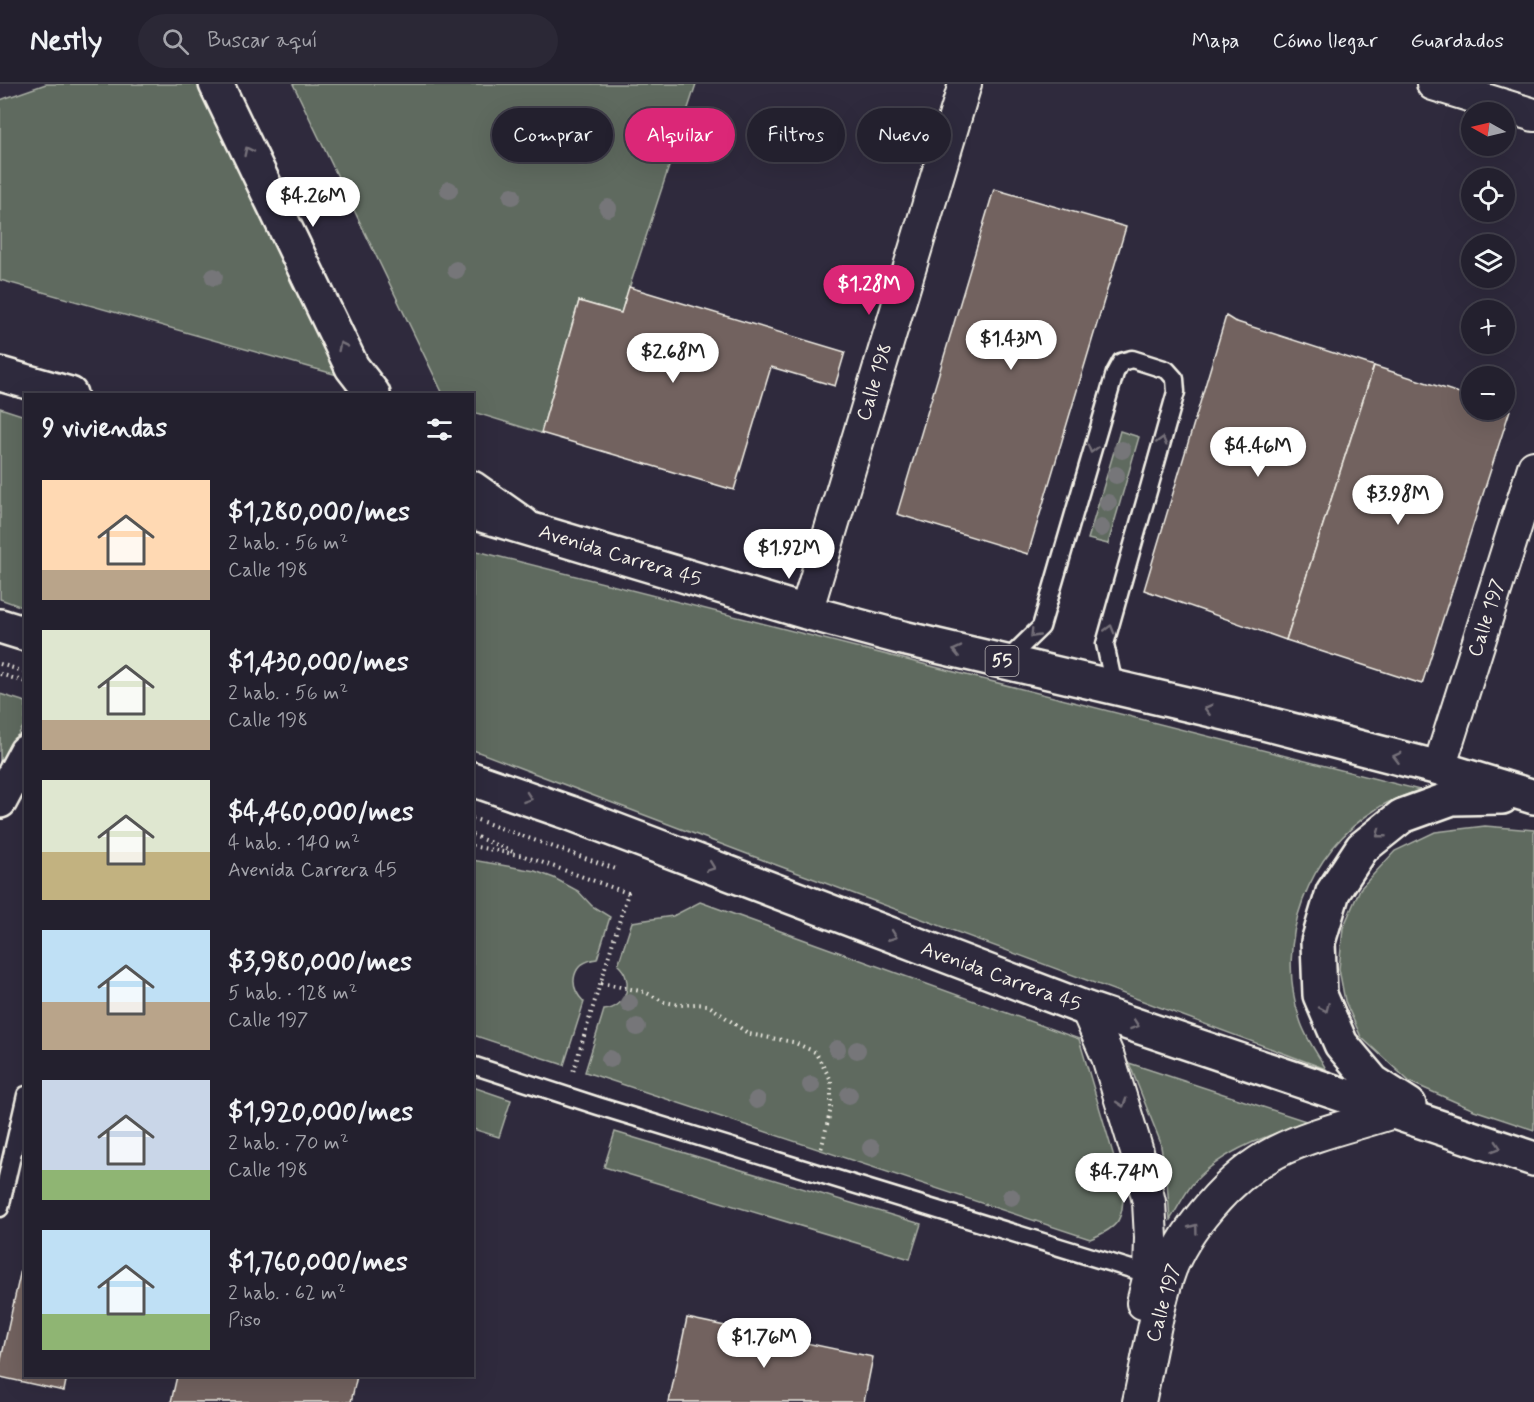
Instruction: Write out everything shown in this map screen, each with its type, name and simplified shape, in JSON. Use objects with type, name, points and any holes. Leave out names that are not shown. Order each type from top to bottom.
[{"type":"main road","points":[[216,84],[352,367],[372,393]]},
{"type":"main road","points":[[0,374],[66,393]]},
{"type":"main road","points":[[474,489],[532,530]]},
{"type":"main road","name":"Avenida Carrera 45","points":[[474,513],[806,612],[903,638],[1114,686],[1439,768],[1534,799]]},
{"type":"main road","points":[[0,626],[24,633]]},
{"type":"main road","points":[[0,801],[24,756]]},
{"type":"main road","name":"Avenida Carrera 45","points":[[474,780],[570,813],[1087,1009],[1534,1159]]},
{"type":"main road","points":[[1460,1135],[1373,1082],[1341,1044],[1320,995],[1318,942],[1333,892],[1362,848],[1402,816],[1452,798],[1534,799]]},
{"type":"street","name":"Calle 198","points":[[806,612],[965,84]]},
{"type":"street","points":[[1433,84],[1534,115]]},
{"type":"street","name":"Calle 197","points":[[1439,768],[1534,467]]},
{"type":"street","name":"Calle 197","points":[[1087,1009],[1108,1057],[1137,1152],[1149,1202],[1151,1238],[1158,1277],[1138,1402]]},
{"type":"street","name":"Calle 197","points":[[1121,1402],[1158,1277],[1208,1209],[1237,1178],[1275,1153],[1308,1138],[1393,1112]]},
{"type":"lane","points":[[1006,662],[1041,627],[1115,373],[1121,362],[1132,359],[1167,370],[1175,379],[1176,392],[1105,644],[1114,686]]},
{"type":"lane","points":[[474,1066],[598,1106],[1158,1277]]},
{"type":"lane","points":[[0,1208],[24,1104]]},
{"type":"path","points":[[0,664],[24,671]]},
{"type":"path","points":[[0,674],[24,681]]},
{"type":"path","points":[[474,836],[628,893],[574,1068]]},
{"type":"path","points":[[474,846],[524,856]]},
{"type":"path","points":[[601,983],[645,992],[664,1002],[680,1005],[708,1005],[748,1034],[793,1042],[815,1052],[831,1080],[831,1108],[819,1158]]},
{"type":"green space","points":[[46,84],[199,84],[341,376],[0,280],[0,100]]},
{"type":"green space","points":[[293,84],[696,84],[688,108],[625,108],[625,162],[670,162],[621,313],[579,301],[541,433],[474,412],[474,393],[443,393]]},
{"type":"green space","points":[[0,408],[24,416],[24,608],[0,599]]},
{"type":"green space","points":[[1120,431],[1139,437],[1108,544],[1088,539]]},
{"type":"green space","points":[[474,550],[1420,790],[1383,805],[1353,827],[1332,849],[1315,874],[1303,901],[1295,930],[1291,960],[1293,990],[1302,1026],[1326,1069],[474,750]]},
{"type":"green space","points":[[0,694],[24,701],[24,726],[0,763]]},
{"type":"green space","points":[[1485,826],[1534,830],[1534,1130],[1474,1110],[1410,1082],[1361,1037],[1345,1001],[1339,969],[1343,928],[1360,889],[1395,851],[1435,832]]},
{"type":"green space","points":[[474,860],[535,871],[554,878],[578,891],[592,906],[610,917],[597,959],[582,965],[577,969],[575,975],[575,989],[584,1002],[564,1065],[474,1035]]},
{"type":"green space","points":[[700,902],[1079,1039],[1123,1187],[1121,1214],[1114,1226],[1090,1239],[585,1072],[604,1010],[618,1004],[626,992],[626,978],[618,965],[632,922],[673,916]]},
{"type":"green space","points":[[1129,1063],[1309,1122],[1248,1144],[1220,1160],[1191,1185],[1170,1220],[1167,1181],[1160,1141]]},
{"type":"green space","points":[[474,1087],[511,1100],[499,1137],[474,1129]]},
{"type":"green space","points":[[615,1132],[921,1224],[910,1259],[604,1167]]},
{"type":"building","points":[[994,189],[1126,227],[1028,554],[897,514]]},
{"type":"building","points":[[629,287],[845,352],[835,386],[771,367],[734,490],[541,433],[579,301],[621,313]]},
{"type":"building","points":[[1226,316],[1234,321],[1374,366],[1286,640],[1144,590]]},
{"type":"building","points":[[1374,366],[1461,394],[1461,420],[1507,420],[1422,684],[1286,640]]},
{"type":"building","points":[[24,1256],[24,1377],[67,1377],[64,1391],[0,1377],[0,1364]]},
{"type":"building","points":[[687,1318],[873,1357],[864,1402],[669,1402]]},
{"type":"building","points":[[177,1377],[357,1377],[351,1402],[171,1402]]}]
